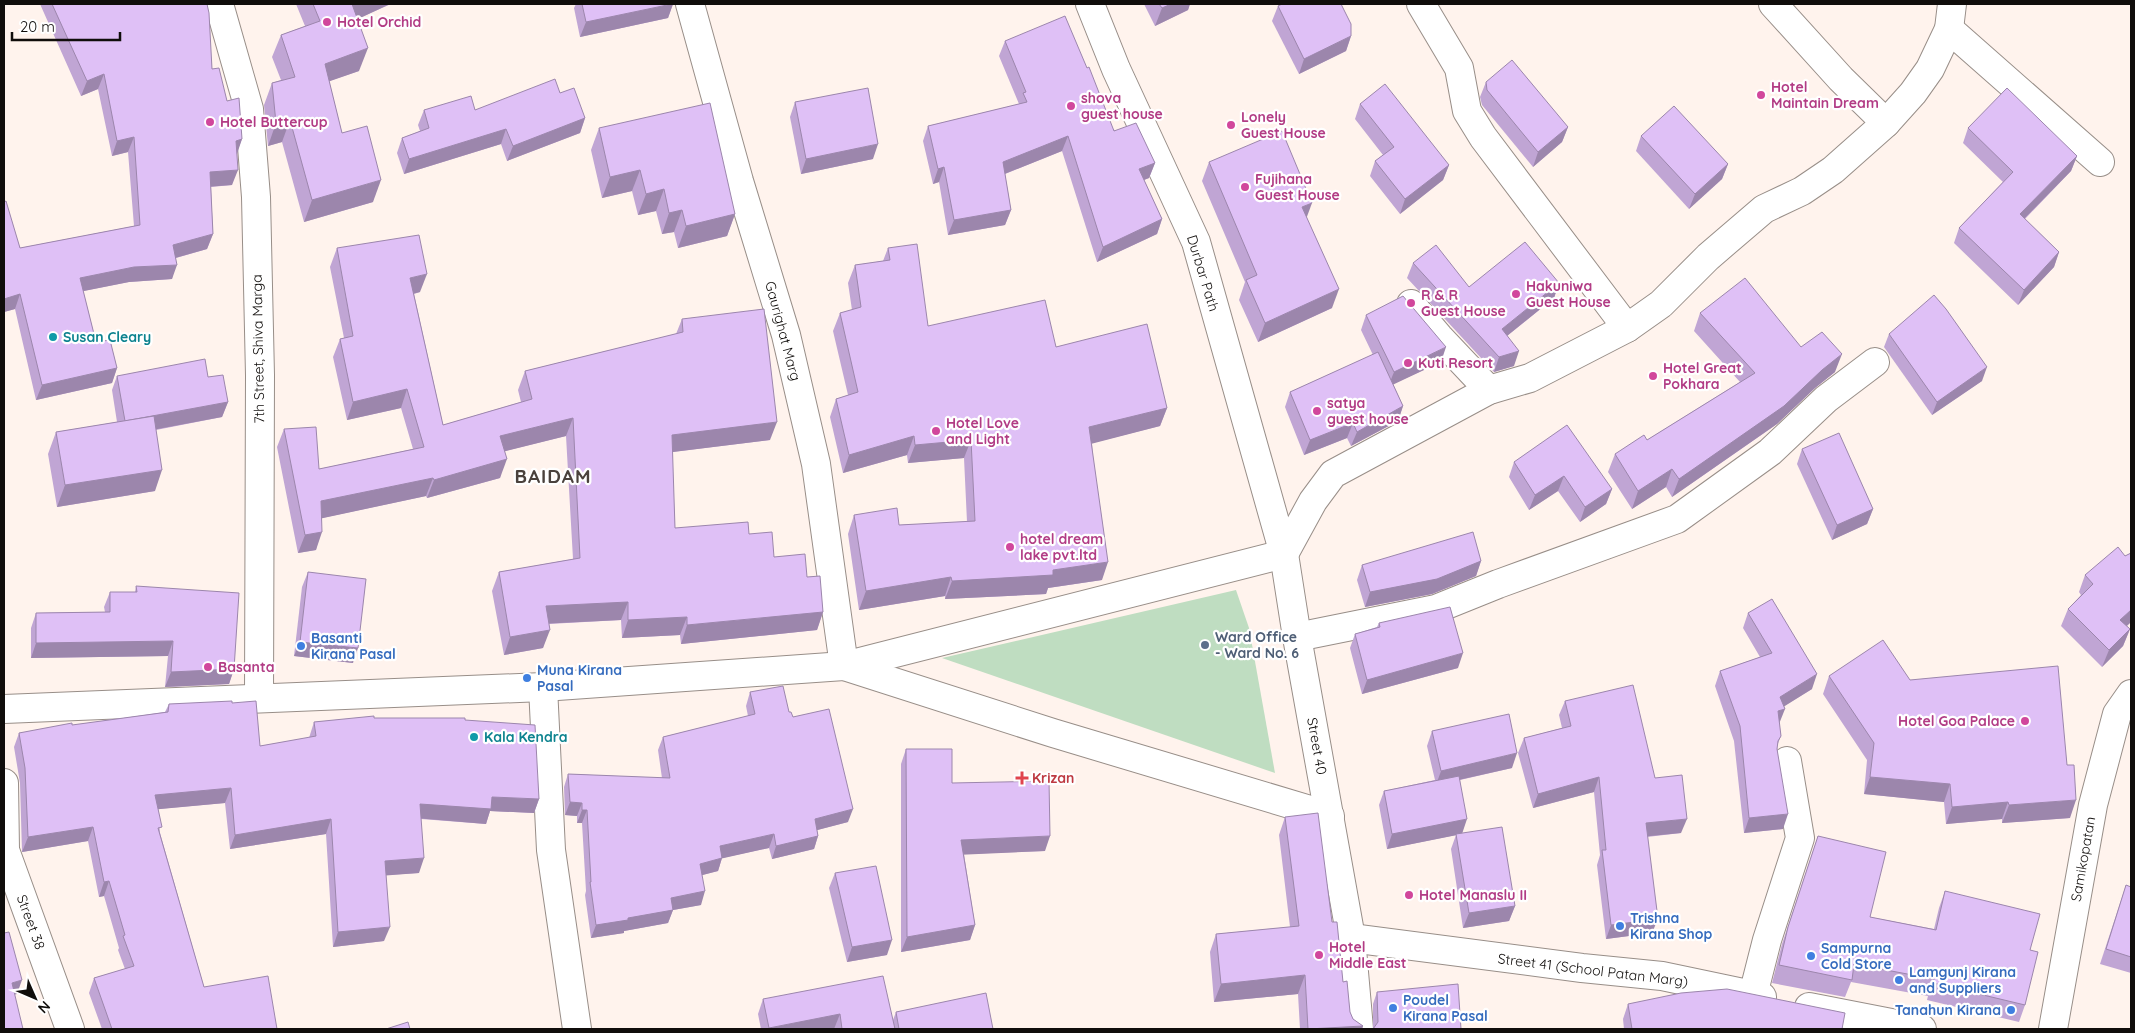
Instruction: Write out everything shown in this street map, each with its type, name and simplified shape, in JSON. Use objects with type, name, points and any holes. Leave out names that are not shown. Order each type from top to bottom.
[{"type":"street","name":"7th Street, Shiva Marga","points":[[219,4],[249,109],[256,197],[260,375],[259,698]]},
{"type":"street","name":"Gaurighat Marg","points":[[690,4],[739,182],[786,335],[808,427],[816,464],[844,666]]},
{"type":"street","name":"Durbar Path","points":[[1090,4],[1120,78],[1196,242],[1284,554]]},
{"type":"street","points":[[1422,4],[1459,68],[1467,111],[1479,130],[1627,328]]},
{"type":"street","points":[[1774,4],[1840,79],[1886,123]]},
{"type":"street","points":[[4,709],[543,687],[844,666],[1284,554],[1313,501],[1333,474],[1489,390],[1530,378],[1627,328],[1661,304],[1736,232],[1764,209],[1802,191],[1833,170],[1886,123],[1913,93],[1930,69],[1950,16],[2100,162]]},
{"type":"street","points":[[1411,304],[1489,390]]},
{"type":"street","points":[[1297,637],[1436,609],[1676,518],[1770,452],[1826,399],[1875,362]]},
{"type":"street","name":"Street 40","points":[[1284,554],[1350,938],[1359,1029]]},
{"type":"street","points":[[844,666],[1053,733],[1330,816]]},
{"type":"street","points":[[543,687],[551,850],[577,1029]]},
{"type":"street","name":"Samikopatan","points":[[2053,1029],[2093,805],[2117,714],[2131,694]]},
{"type":"street","points":[[1753,995],[1767,940],[1800,838],[1787,761]]},
{"type":"street","name":"Street 38","points":[[4,783],[5,850],[70,1029]]},
{"type":"street","name":"Street 41 (School Patan Marg)","points":[[1350,938],[1582,968],[1662,976],[1888,1026],[1922,1029]]},
{"type":"green space","points":[[1236,590],[1249,628],[1275,773],[942,658]]},
{"type":"building","points":[[52,4],[207,4],[212,69],[219,68],[227,101],[239,98],[242,139],[236,141],[238,170],[210,172],[213,234],[173,245],[177,265],[134,267],[80,278],[96,342],[110,340],[117,368],[42,385],[20,294],[4,299],[4,202],[6,201],[20,248],[140,225],[134,137],[117,141],[104,74],[87,81]]},
{"type":"building","points":[[313,4],[352,4],[368,48],[325,64],[342,133],[367,126],[381,180],[312,200],[290,120],[276,123],[272,83],[295,77],[281,35],[320,21]]},
{"type":"building","points":[[582,4],[672,4],[586,22]]},
{"type":"building","points":[[1159,4],[1171,4],[1162,8]]},
{"type":"building","points":[[1282,4],[1341,4],[1351,24],[1351,36],[1304,59],[1278,6]]},
{"type":"building","points":[[1065,16],[1087,68],[1089,67],[1114,131],[1136,123],[1155,163],[1139,169],[1162,219],[1103,247],[1068,136],[1003,162],[1011,210],[954,220],[944,167],[938,169],[928,126],[1027,102],[1023,93],[1026,92],[1005,41]]},
{"type":"building","points":[[1512,60],[1568,127],[1538,152],[1487,90],[1486,82]]},
{"type":"building","points":[[555,79],[560,93],[574,88],[585,118],[513,146],[506,129],[409,159],[402,138],[429,128],[424,110],[471,96],[475,110]]},
{"type":"building","points":[[1385,84],[1449,165],[1405,199],[1375,161],[1394,147],[1360,104]]},
{"type":"building","points":[[868,88],[878,144],[806,159],[795,102]]},
{"type":"building","points":[[2007,88],[2077,156],[2020,214],[2059,252],[2024,290],[1959,228],[2013,172],[1968,128]]},
{"type":"building","points":[[710,103],[735,214],[686,226],[682,210],[669,213],[664,189],[646,194],[640,170],[610,177],[599,128]]},
{"type":"building","points":[[1674,106],[1728,164],[1695,194],[1641,136]]},
{"type":"building","points":[[1282,131],[1312,203],[1302,207],[1339,289],[1265,323],[1246,280],[1257,275],[1209,162]]},
{"type":"building","points":[[419,235],[427,274],[410,278],[443,425],[532,399],[525,371],[683,332],[682,319],[764,309],[777,422],[672,435],[675,528],[748,522],[749,534],[772,532],[774,557],[805,554],[807,577],[820,576],[823,612],[687,625],[687,617],[628,620],[628,602],[546,606],[550,630],[510,637],[499,572],[580,558],[573,418],[500,436],[507,459],[434,480],[433,478],[321,501],[322,532],[305,535],[284,429],[316,427],[319,469],[424,447],[407,389],[353,402],[340,339],[353,336],[337,248]]},
{"type":"building","points":[[1525,242],[1559,283],[1502,329],[1519,351],[1499,357],[1413,263],[1436,245],[1469,287]]},
{"type":"building","points":[[917,244],[928,326],[1045,300],[1056,347],[1147,324],[1167,408],[1089,427],[1108,562],[1053,570],[1053,575],[952,581],[951,577],[866,591],[854,515],[897,508],[899,525],[975,521],[971,440],[915,445],[914,436],[849,455],[836,399],[858,392],[840,313],[861,307],[855,265],[890,260],[888,248]]},
{"type":"building","points":[[1745,278],[1801,347],[1822,332],[1842,354],[1784,406],[1679,479],[1672,469],[1638,491],[1615,454],[1644,435],[1647,440],[1755,373],[1700,313]]},
{"type":"building","points":[[1934,295],[1987,367],[1937,402],[1889,334]]},
{"type":"building","points":[[1403,296],[1446,347],[1394,372],[1366,315]]},
{"type":"building","points":[[1378,352],[1403,406],[1357,432],[1353,423],[1310,440],[1290,392]]},
{"type":"building","points":[[205,359],[208,377],[223,375],[228,402],[125,421],[117,376]]},
{"type":"building","points":[[154,416],[162,470],[65,485],[56,432]]},
{"type":"building","points":[[1567,425],[1612,489],[1585,507],[1564,476],[1535,495],[1514,462]]},
{"type":"building","points":[[1839,433],[1873,509],[1837,525],[1802,449]]},
{"type":"building","points":[[1473,532],[1481,561],[1437,579],[1370,592],[1362,565]]},
{"type":"building","points":[[2118,547],[2125,556],[2131,553],[2131,610],[2120,620],[2130,629],[2109,650],[2068,609],[2093,584],[2085,575]]},
{"type":"building","points":[[308,572],[366,579],[358,648],[300,642]]},
{"type":"building","points":[[136,586],[239,593],[234,669],[171,672],[173,641],[36,643],[36,613],[110,612],[110,592],[137,592]]},
{"type":"building","points":[[1772,599],[1817,674],[1780,697],[1785,709],[1778,711],[1781,736],[1777,749],[1788,814],[1749,818],[1740,726],[1720,671],[1772,653],[1748,613]]},
{"type":"building","points":[[1450,607],[1463,653],[1367,680],[1355,634],[1380,627],[1379,623]]},
{"type":"building","points":[[1883,640],[1910,680],[2058,666],[2067,765],[2074,765],[2076,800],[2009,805],[2008,802],[1952,807],[1950,784],[1870,777],[1874,743],[1829,676]]},
{"type":"building","points":[[1633,685],[1655,778],[1682,775],[1687,819],[1646,823],[1658,919],[1611,925],[1602,850],[1606,850],[1599,777],[1538,794],[1524,738],[1571,726],[1565,701]]},
{"type":"building","points":[[783,686],[789,712],[791,712],[793,717],[829,709],[853,809],[815,819],[818,836],[776,846],[774,834],[720,846],[722,858],[700,864],[705,891],[671,898],[673,910],[596,925],[590,882],[587,810],[582,810],[582,803],[570,802],[568,774],[670,778],[663,737],[755,714],[750,692]]},
{"type":"building","points":[[232,701],[232,703],[256,701],[260,746],[316,736],[314,722],[374,716],[374,718],[465,718],[465,720],[535,725],[539,799],[492,797],[491,809],[420,804],[424,858],[385,861],[390,927],[338,932],[331,819],[235,835],[231,788],[155,795],[162,827],[158,828],[204,987],[268,976],[277,1029],[112,1029],[94,978],[134,966],[123,936],[125,935],[109,881],[104,882],[93,827],[28,837],[25,768],[19,733],[72,723],[72,725],[168,712],[169,704]]},
{"type":"building","points":[[1509,714],[1517,753],[1441,771],[1432,731]]},
{"type":"building","points":[[906,749],[952,749],[952,783],[1049,781],[1050,836],[961,840],[975,925],[907,937]]},
{"type":"building","points":[[1459,776],[1467,819],[1392,834],[1384,791]]},
{"type":"building","points":[[1318,813],[1332,922],[1337,922],[1343,982],[1347,981],[1350,1012],[1353,1019],[1363,1026],[1308,1029],[1305,975],[1221,984],[1216,934],[1299,926],[1285,817]]},
{"type":"building","points":[[1502,827],[1515,906],[1469,913],[1456,834]]},
{"type":"building","points":[[1818,836],[1886,852],[1870,917],[1936,930],[1945,891],[2040,914],[2030,950],[2038,952],[2025,1005],[1933,983],[1934,979],[1854,964],[1852,980],[1779,965],[1788,927]]},
{"type":"building","points":[[876,866],[892,940],[852,947],[835,873]]},
{"type":"building","points":[[2126,885],[2131,887],[2131,957],[2106,949]]},
{"type":"building","points":[[9,932],[22,980],[12,983],[23,1029],[4,1029],[4,933]]},
{"type":"building","points":[[883,976],[895,1029],[842,1029],[840,1014],[769,1028],[763,999]]},
{"type":"building","points":[[1458,984],[1461,1029],[1373,1029],[1378,1022],[1377,992]]},
{"type":"building","points":[[1727,989],[1845,1013],[1842,1029],[1632,1029],[1628,1004],[1681,993]]},
{"type":"building","points":[[986,993],[993,1029],[899,1029],[896,1012]]},
{"type":"building","points":[[408,1022],[410,1029],[386,1029]]},
{"type":"place","name":"Hotel Orchid","points":[[327,22]]},
{"type":"place","name":"Hotel Maintain Dream","points":[[1761,95]]},
{"type":"place","name":"shova guest house","points":[[1071,106]]},
{"type":"place","name":"Hotel Buttercup","points":[[210,122]]},
{"type":"place","name":"Lonely Guest House","points":[[1231,125]]},
{"type":"place","name":"Fujihana Guest House","points":[[1245,187]]},
{"type":"place","name":"Hakuniwa Guest House","points":[[1516,294]]},
{"type":"place","name":"R & R Guest House","points":[[1411,303]]},
{"type":"place","name":"Susan Cleary","points":[[53,337]]},
{"type":"place","name":"Kuti Resort","points":[[1408,363]]},
{"type":"place","name":"Hotel Great Pokhara","points":[[1653,376]]},
{"type":"place","name":"satya guest house","points":[[1317,411]]},
{"type":"place","name":"Hotel Love and Light","points":[[936,431]]},
{"type":"place","name":"hotel dream lake pvt.ltd","points":[[1010,547]]},
{"type":"place","name":"Ward Office - Ward No. 6","points":[[1205,645]]},
{"type":"place","name":"Basanti Kirana Pasal","points":[[301,646]]},
{"type":"place","name":"Basanta","points":[[208,667]]},
{"type":"place","name":"Muna Kirana Pasal","points":[[527,678]]},
{"type":"place","name":"Hotel Goa Palace","points":[[2025,721]]},
{"type":"place","name":"Kala Kendra","points":[[474,737]]},
{"type":"place","name":"Krizan","points":[[1022,778]]},
{"type":"place","name":"Hotel Manaslu II","points":[[1409,895]]},
{"type":"place","name":"Trishna Kirana Shop","points":[[1620,926]]},
{"type":"place","name":"Hotel Middle East","points":[[1319,955]]},
{"type":"place","name":"Sampurna Cold Store","points":[[1811,956]]},
{"type":"place","name":"Lamgunj Kirana and Suppliers","points":[[1899,980]]},
{"type":"place","name":"Poudel Kirana Pasal","points":[[1393,1008]]},
{"type":"place","name":"Tanahun Kirana","points":[[2011,1010]]},
{"type":"district","name":"BAIDAM","points":[[553,476]]}]
